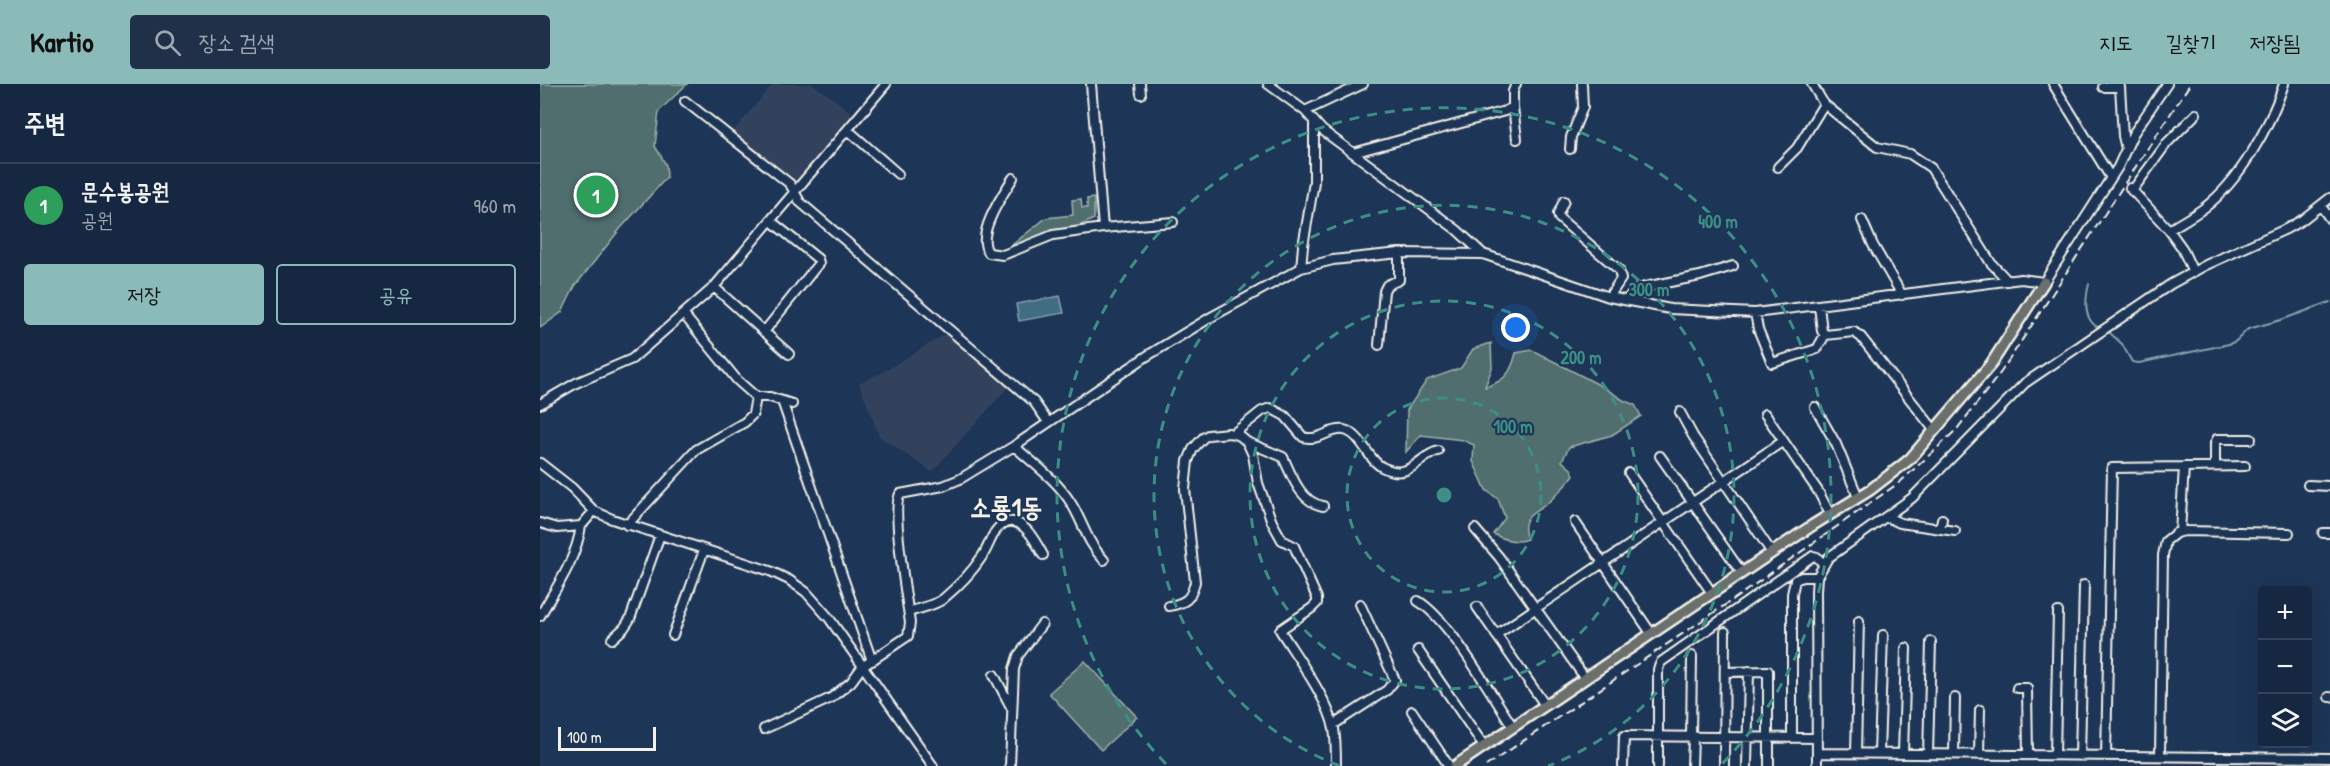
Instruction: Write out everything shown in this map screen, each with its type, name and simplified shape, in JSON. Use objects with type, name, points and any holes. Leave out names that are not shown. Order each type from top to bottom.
[{"type":"main road","points":[[1455,766],[1651,633],[1858,497],[1910,459],[1990,364],[2044,282]]},
{"type":"street","points":[[540,404],[576,383],[632,359],[684,315],[714,287],[886,84]]},
{"type":"street","points":[[1091,84],[1103,228]]},
{"type":"street","points":[[1140,84],[1141,94]]},
{"type":"street","points":[[1268,84],[1305,111],[1322,130],[1457,230],[1483,254]]},
{"type":"street","points":[[1305,111],[1363,84]]},
{"type":"street","points":[[1516,84],[1513,92],[1517,139]]},
{"type":"street","points":[[1570,149],[1571,137],[1583,107],[1582,84]]},
{"type":"street","points":[[1812,84],[1824,104],[1878,147],[1910,154],[1931,168],[1991,263],[2008,281]]},
{"type":"street","points":[[2053,84],[2111,178]]},
{"type":"street","points":[[2169,230],[2205,207],[2234,177],[2267,126],[2284,84]]},
{"type":"street","points":[[764,729],[831,698],[851,682],[862,667],[908,636],[910,622],[897,500],[900,495],[943,486],[960,479],[1203,322],[1301,268],[1344,258],[1399,253],[1483,254],[1609,297],[1670,309],[1755,313],[2021,279],[2044,282],[2111,178],[2133,134],[2165,85]]},
{"type":"street","points":[[2103,87],[2120,87],[2122,136],[2126,149]]},
{"type":"street","points":[[685,101],[790,184],[800,202],[950,327],[1034,402],[1048,423]]},
{"type":"street","points":[[1778,167],[1797,148],[1824,104]]},
{"type":"street","points":[[1353,153],[1514,107]]},
{"type":"street","points":[[2193,272],[2182,248],[2169,230],[2131,190],[2167,143],[2196,114]]},
{"type":"street","points":[[1301,268],[1314,183],[1314,121]]},
{"type":"street","points":[[848,130],[898,174]]},
{"type":"street","points":[[1013,178],[983,238],[989,253],[1003,255],[1053,235],[1173,222]]},
{"type":"street","points":[[1817,766],[1817,577],[1828,558],[1912,498],[2025,383],[2147,299],[2193,272],[2286,229],[2330,198]]},
{"type":"street","points":[[1564,201],[1557,214],[1559,218],[1619,270],[1621,279],[1609,297]]},
{"type":"street","points":[[2321,206],[2330,219]]},
{"type":"street","points":[[1862,220],[1873,245],[1902,295]]},
{"type":"street","points":[[764,332],[819,263],[818,259],[771,221]]},
{"type":"street","points":[[1379,345],[1384,291],[1387,285],[1398,280],[1399,253]]},
{"type":"street","points":[[1627,300],[1634,291],[1645,287],[1700,276],[1733,266]]},
{"type":"street","points":[[714,287],[789,354]]},
{"type":"street","points":[[1819,306],[1822,331],[1825,335]]},
{"type":"street","points":[[1755,313],[1758,329],[1772,363],[1817,349],[1825,335]]},
{"type":"street","points":[[684,315],[737,380],[756,397],[770,397],[792,404]]},
{"type":"street","points":[[1825,335],[1854,332],[1861,337],[1935,431]]},
{"type":"street","points":[[627,525],[696,450],[745,422],[753,414],[756,397]]},
{"type":"street","points":[[782,401],[872,661]]},
{"type":"street","points":[[1815,407],[1836,444],[1858,497]]},
{"type":"street","points":[[1233,434],[1262,411],[1270,408],[1285,416],[1303,437],[1317,438],[1344,430],[1352,434],[1380,467],[1393,472],[1411,468],[1438,451]]},
{"type":"street","points":[[1680,412],[1723,482],[1772,553]]},
{"type":"street","points":[[1765,414],[1818,491],[1830,514]]},
{"type":"street","points":[[1169,606],[1184,603],[1192,595],[1195,582],[1185,489],[1188,461],[1193,449],[1208,435],[1240,436],[1247,442],[1283,457],[1297,488],[1308,498],[1323,506]]},
{"type":"street","points":[[2215,465],[2217,439],[2251,439]]},
{"type":"street","points":[[1496,635],[1782,441]]},
{"type":"street","points":[[1247,442],[1253,455],[1258,483],[1272,522],[1282,540],[1294,546],[1317,598],[1317,603],[1312,608],[1280,630],[1309,675],[1333,725],[1336,766]]},
{"type":"street","points":[[1014,446],[1061,488],[1092,548],[1104,560]]},
{"type":"street","points":[[1660,456],[1742,573]]},
{"type":"street","points":[[540,463],[572,489],[594,511],[627,525],[770,571],[806,592],[829,618],[933,766]]},
{"type":"street","points":[[2106,756],[2112,468],[2245,466]]},
{"type":"street","points":[[2180,532],[2184,467]]},
{"type":"street","points":[[1629,472],[1712,593]]},
{"type":"street","points":[[2307,485],[2330,486]]},
{"type":"street","points":[[540,615],[571,564],[579,541],[581,526],[594,511]]},
{"type":"street","points":[[1887,517],[1900,523],[1955,531]]},
{"type":"street","points":[[1940,529],[1942,519]]},
{"type":"street","points":[[909,612],[938,603],[945,597],[981,558],[996,530],[1010,522],[1020,524],[1027,530],[1043,555]]},
{"type":"street","points":[[1575,522],[1651,633]]},
{"type":"street","points":[[541,527],[581,526]]},
{"type":"street","points":[[1475,529],[1499,557],[1584,678]]},
{"type":"street","points":[[2160,756],[2164,547],[2169,538],[2180,532],[2289,533]]},
{"type":"street","points":[[612,639],[630,619],[660,535]]},
{"type":"street","points":[[674,635],[704,550]]},
{"type":"street","points":[[1658,766],[1658,669],[1661,662],[1813,556],[1823,564]]},
{"type":"street","points":[[1792,738],[1792,594],[1795,580],[1802,577],[1817,577]]},
{"type":"street","points":[[2080,756],[2084,585]]},
{"type":"street","points":[[1418,601],[1430,608],[1443,625],[1513,727]]},
{"type":"street","points":[[1333,725],[1387,690],[1395,680],[1360,604]]},
{"type":"street","points":[[1477,607],[1545,705]]},
{"type":"street","points":[[2055,755],[2058,612]]},
{"type":"street","points":[[1856,753],[1859,621]]},
{"type":"street","points":[[1010,766],[1014,713],[1013,690],[1018,656],[1042,624]]},
{"type":"street","points":[[1724,766],[1725,632]]},
{"type":"street","points":[[1879,753],[1883,635]]},
{"type":"street","points":[[1928,754],[1931,642]]},
{"type":"street","points":[[1903,754],[1906,648]]},
{"type":"street","points":[[1418,650],[1484,746]]},
{"type":"street","points":[[1692,656],[1692,766]]},
{"type":"street","points":[[1747,766],[1749,671]]},
{"type":"street","points":[[1725,672],[1768,671],[1769,766]]},
{"type":"street","points":[[994,675],[1014,713]]},
{"type":"street","points":[[2017,688],[2027,688],[2028,755]]},
{"type":"street","points":[[1954,754],[1955,698]]},
{"type":"street","points":[[1979,754],[1980,710]]},
{"type":"street","points":[[1412,711],[1449,766]]},
{"type":"street","points":[[1623,766],[1624,736],[1817,738]]},
{"type":"street","points":[[1817,753],[2330,758]]},
{"type":"shaded area","points":[[773,84],[813,84],[852,113],[794,183],[731,134]]},
{"type":"shaded area","points":[[1060,296],[1064,313],[1019,321],[1016,304]]},
{"type":"shaded area","points":[[950,331],[1010,385],[932,472],[879,436],[859,383],[883,372]]},
{"type":"green space","points":[[540,84],[687,84],[659,111],[655,146],[666,165],[667,177],[620,229],[575,286],[562,312],[540,328]]},
{"type":"green space","points":[[1094,198],[1094,219],[1077,227],[1052,230],[1003,252],[1046,218],[1073,215],[1072,200],[1081,199],[1082,208],[1087,208],[1087,199]]},
{"type":"green space","points":[[1491,343],[1492,368],[1485,387],[1498,382],[1506,375],[1516,353],[1532,350],[1635,405],[1641,416],[1612,435],[1569,447],[1562,461],[1574,475],[1546,505],[1530,515],[1525,524],[1527,539],[1518,541],[1493,534],[1505,518],[1498,499],[1486,490],[1473,461],[1474,445],[1463,440],[1421,435],[1406,452],[1407,410],[1427,380],[1461,368],[1473,349]]},
{"type":"green space","points":[[1085,661],[1137,717],[1101,750],[1049,693]]},
{"type":"waterway","points":[[2089,284],[2086,309],[2090,320],[2099,328]]},
{"type":"waterway","points":[[2110,333],[2122,344],[2132,362],[2139,363],[2229,344],[2236,341],[2248,329],[2330,302]]},
{"type":"railway","points":[[1486,766],[1737,597],[1900,482],[1957,429],[2001,372],[2190,84]]},
{"type":"place","name":"문수봉공원","points":[[596,195]]},
{"type":"district","name":"소룡1동","points":[[1006,507]]}]
